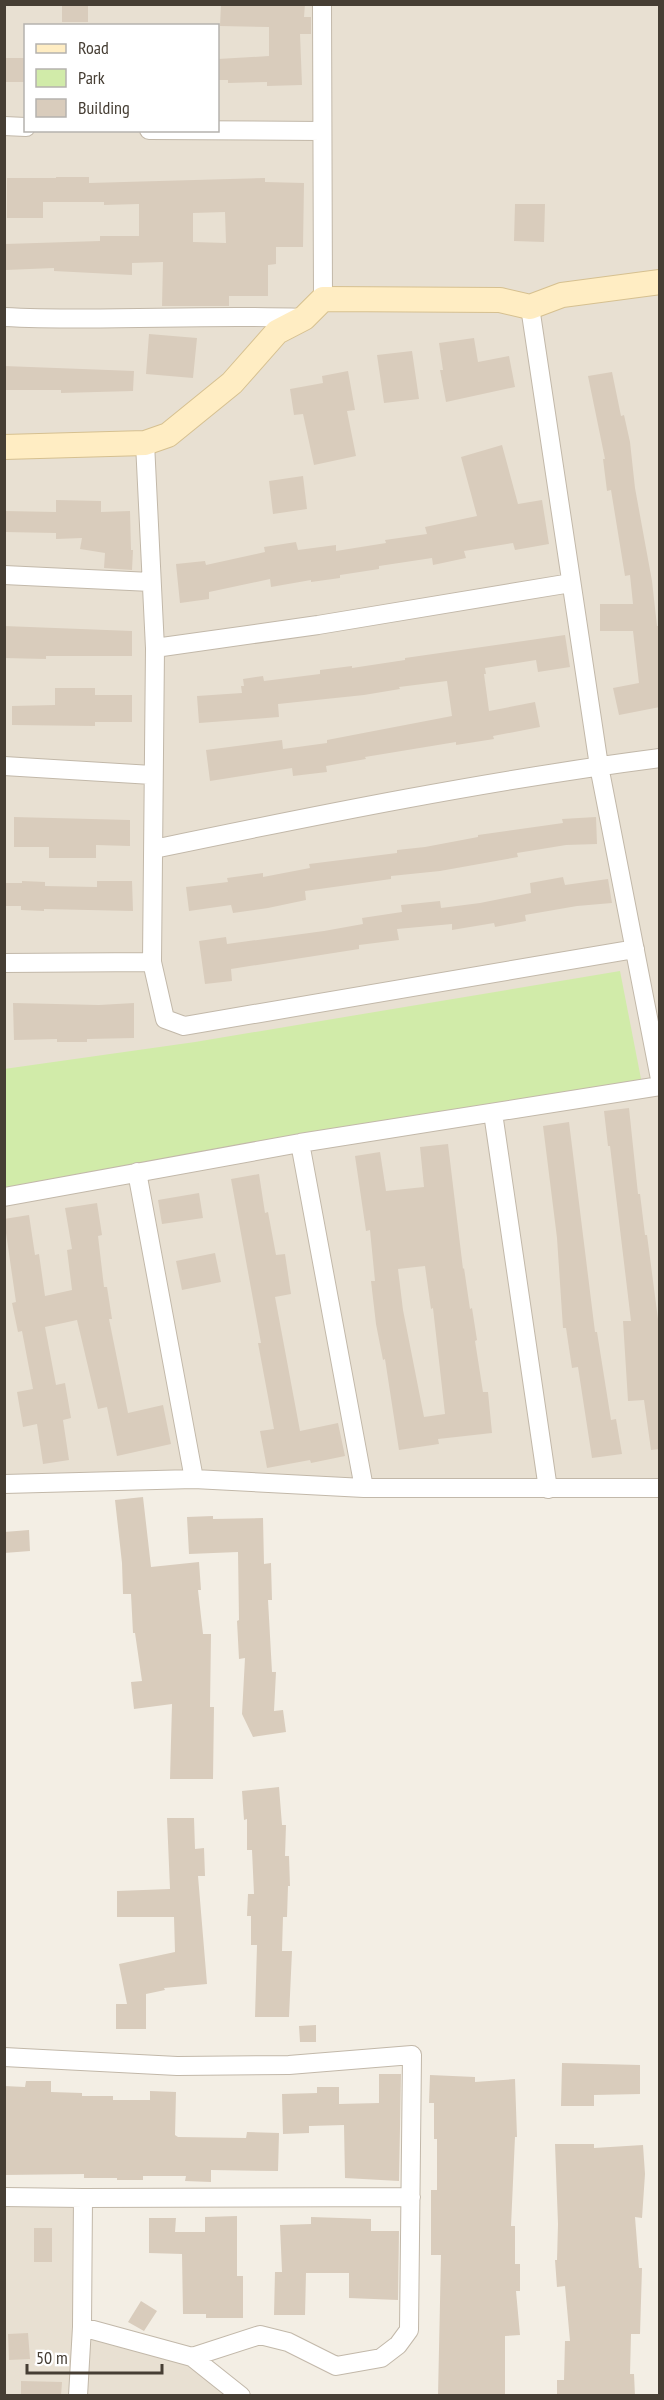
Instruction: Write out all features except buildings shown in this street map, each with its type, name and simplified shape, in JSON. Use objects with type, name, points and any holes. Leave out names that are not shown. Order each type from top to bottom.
[{"type":"street","points":[[322,4],[323,299]]},
{"type":"street","points":[[4,126],[24,127]]},
{"type":"street","points":[[219,131],[322,132]]},
{"type":"street","points":[[4,447],[145,443],[168,435],[232,383],[277,332],[304,318],[323,299],[500,300],[530,307],[562,295],[660,282]]},
{"type":"street","points":[[530,307],[599,766],[660,1079]]},
{"type":"street","points":[[4,317],[68,320],[245,316],[304,318]]},
{"type":"street","points":[[145,443],[155,648],[152,962],[165,1019],[184,1026],[635,949]]},
{"type":"street","points":[[4,575],[152,582]]},
{"type":"street","points":[[155,648],[318,626],[571,583]]},
{"type":"street","points":[[154,849],[342,810],[599,766],[660,758]]},
{"type":"street","points":[[4,766],[152,775]]},
{"type":"street","points":[[4,963],[152,962]]},
{"type":"street","points":[[4,1197],[300,1143],[660,1086]]},
{"type":"street","points":[[493,1113],[548,1489]]},
{"type":"street","points":[[300,1143],[364,1488]]},
{"type":"street","points":[[137,1172],[194,1479]]},
{"type":"street","points":[[4,1484],[194,1479],[364,1488],[660,1488]]},
{"type":"street","points":[[4,2058],[177,2066],[266,2065],[412,2055],[409,2330],[398,2345],[381,2358],[336,2366],[288,2342],[260,2336],[192,2357]]},
{"type":"street","points":[[4,2197],[411,2197]]},
{"type":"street","points":[[78,2396],[82,2327],[83,2198]]},
{"type":"street","points":[[82,2327],[192,2357],[241,2396]]},
{"type":"shaded area","points":[[4,5],[659,5],[659,1488],[5,1484]]},
{"type":"shaded area","points":[[5,2197],[83,2198],[82,2327],[192,2357],[241,2396],[5,2396]]},
{"type":"green space","points":[[620,971],[643,1089],[5,1201],[4,1069],[195,1042]]}]
